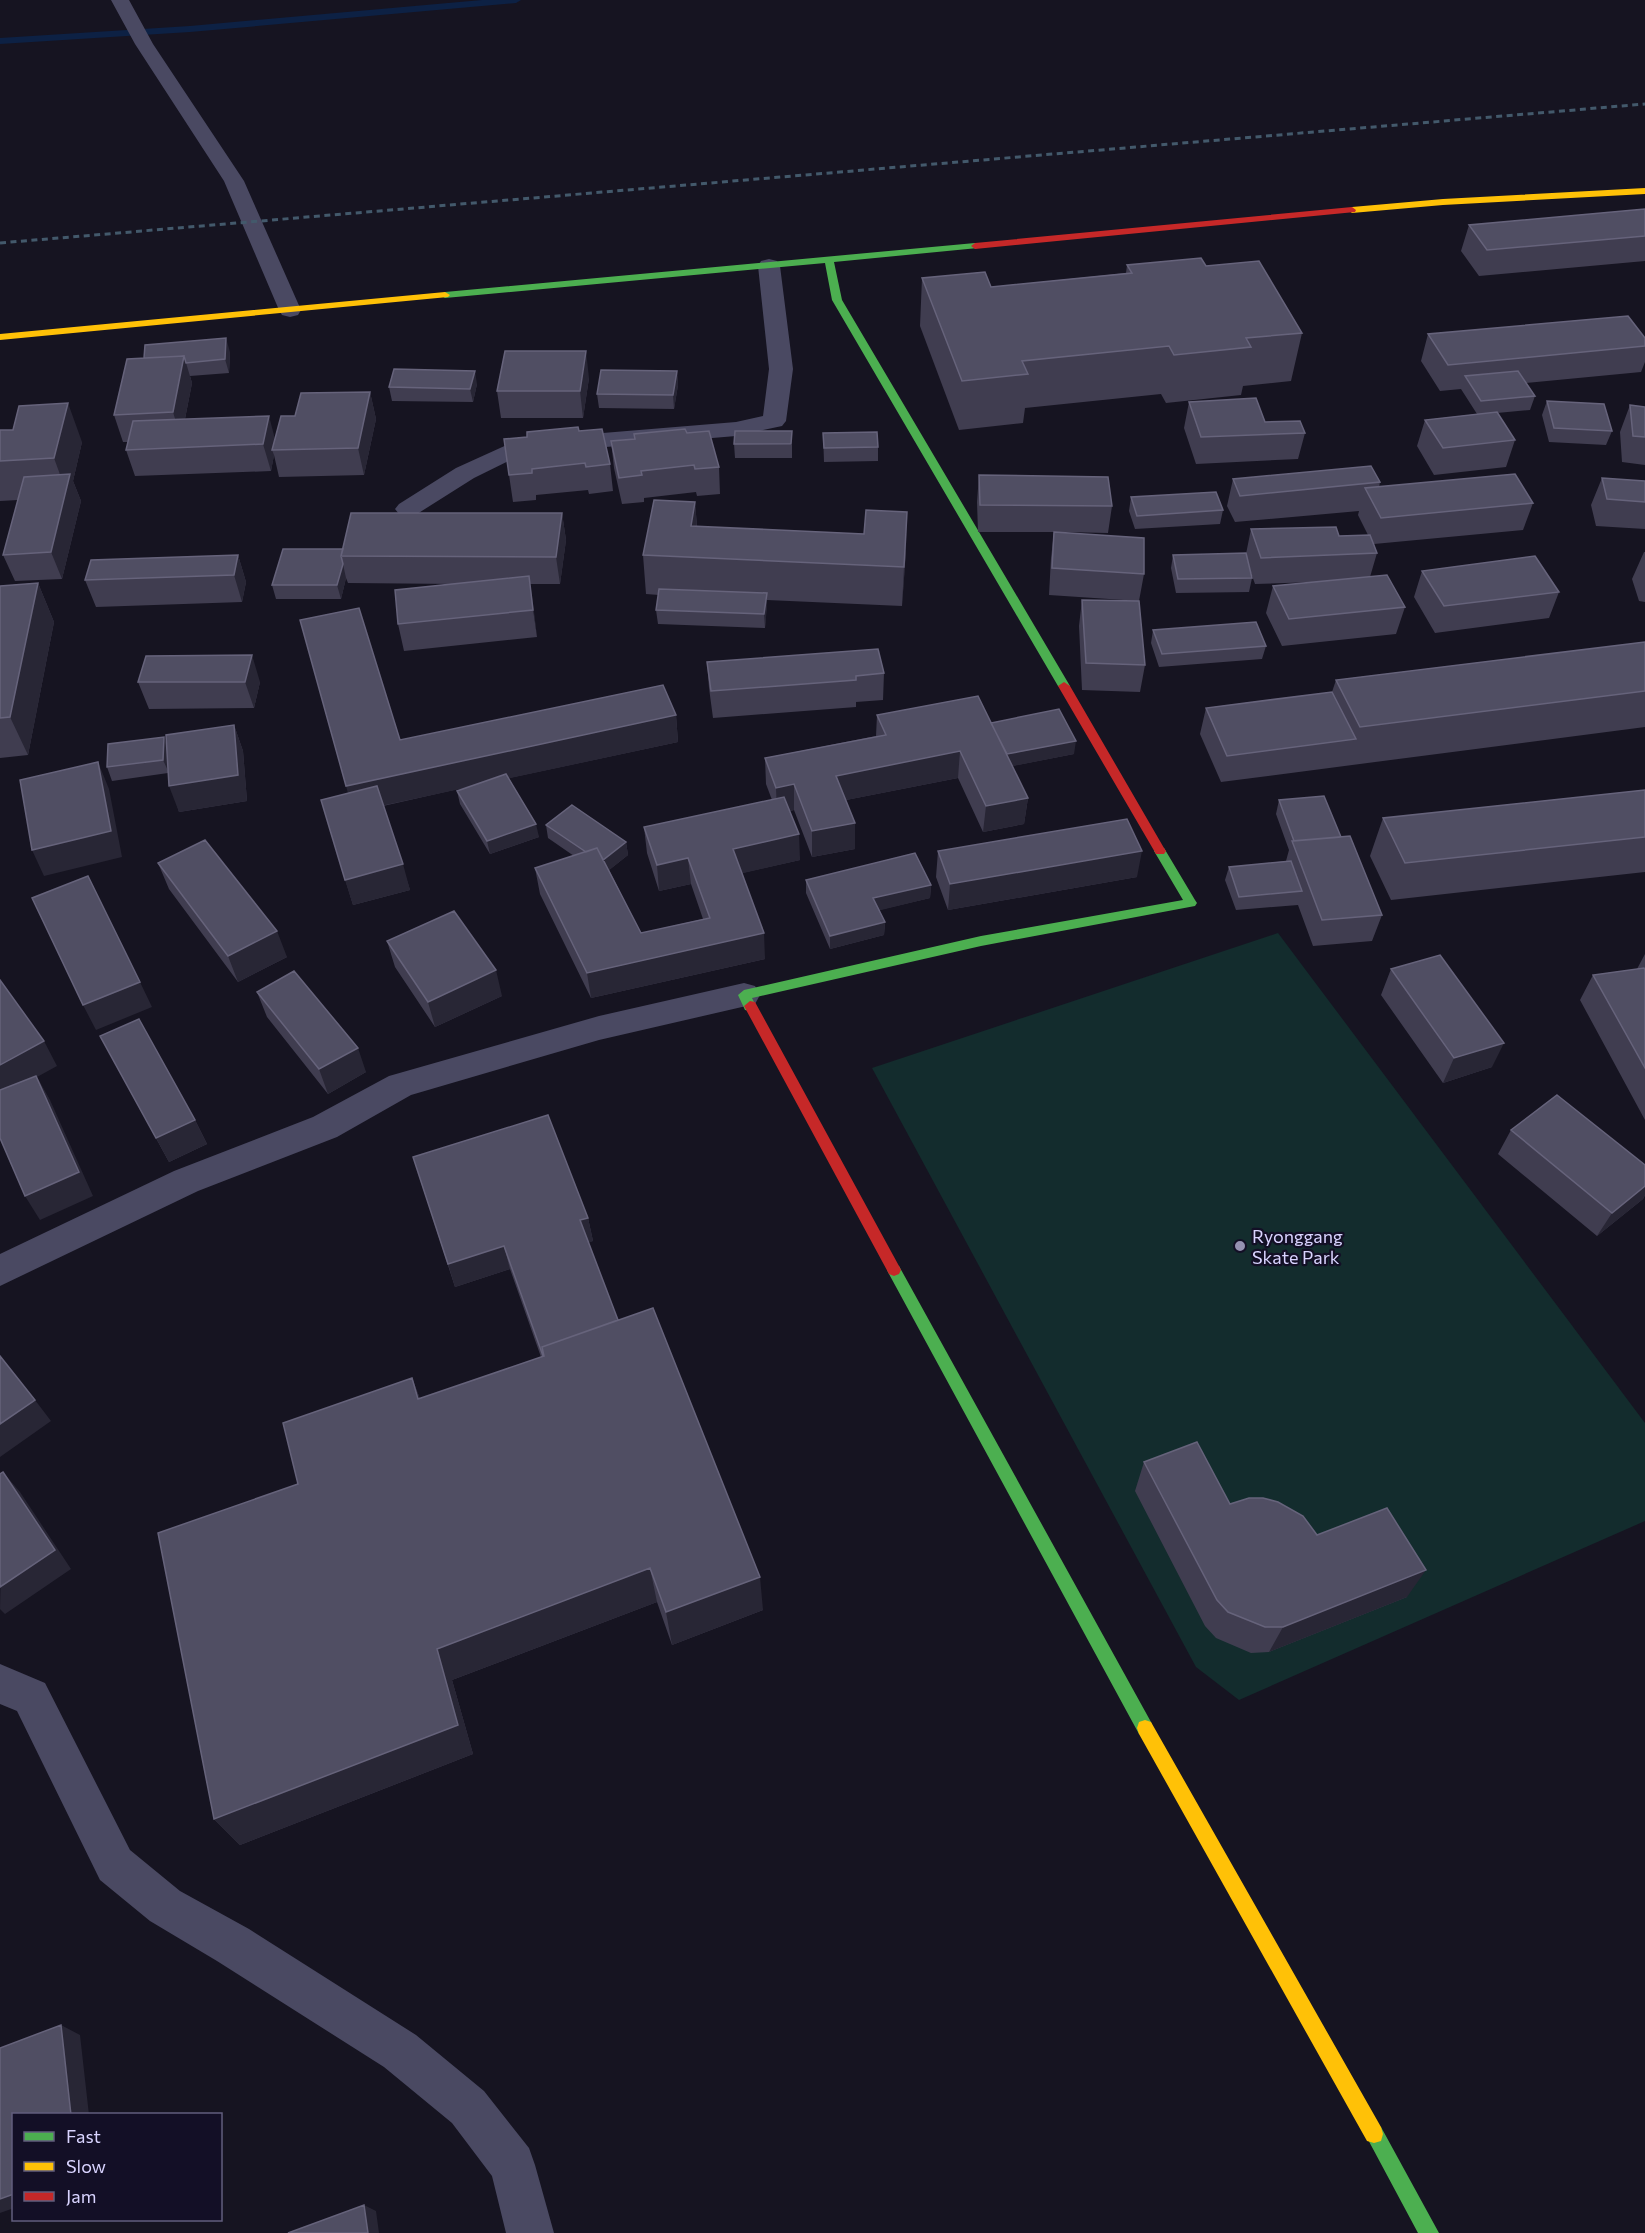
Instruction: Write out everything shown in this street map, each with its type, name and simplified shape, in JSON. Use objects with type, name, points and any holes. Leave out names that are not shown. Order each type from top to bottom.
[{"type":"street","points":[[120,0],[144,44],[234,181],[290,310]]},
{"type":"street","points":[[0,337],[1443,202],[1645,191]]},
{"type":"street","points":[[0,1271],[186,1181],[325,1127],[401,1085],[599,1028],[981,941],[1191,903],[837,300],[829,260]]},
{"type":"street","points":[[408,509],[465,473],[518,447],[736,429],[774,421],[781,369],[770,266]]},
{"type":"street","points":[[744,995],[1064,1582],[1429,2233]]},
{"type":"street","points":[[0,1684],[30,1697],[116,1865],[165,1906],[233,1945],[400,2051],[468,2107],[513,2165],[530,2233]]},
{"type":"green space","name":"Ryonggang Skate Park","points":[[1278,933],[1645,1423],[1645,1521],[1239,1700],[1196,1667],[872,1068]]},
{"type":"building","points":[[1645,209],[1645,236],[1487,250],[1469,225]]},
{"type":"building","points":[[1201,258],[1206,266],[1259,261],[1302,333],[1246,338],[1251,347],[1174,355],[1169,346],[1022,361],[1028,374],[962,381],[922,278],[985,272],[991,287],[1132,273],[1127,265]]},
{"type":"building","points":[[1628,316],[1645,338],[1645,346],[1448,365],[1428,334]]},
{"type":"building","points":[[226,338],[225,359],[186,363],[184,356],[144,358],[145,345]]},
{"type":"building","points":[[505,351],[586,351],[580,391],[497,391]]},
{"type":"building","points":[[184,356],[173,412],[114,415],[127,359]]},
{"type":"building","points":[[394,369],[475,371],[470,389],[389,387]]},
{"type":"building","points":[[601,370],[677,371],[673,395],[597,394]]},
{"type":"building","points":[[1518,371],[1535,396],[1481,401],[1465,376]]},
{"type":"building","points":[[370,392],[358,448],[272,450],[281,416],[295,416],[301,393]]},
{"type":"building","points":[[1256,398],[1265,422],[1300,421],[1305,433],[1201,437],[1189,402]]},
{"type":"building","points":[[1547,401],[1604,404],[1612,431],[1554,428]]},
{"type":"building","points":[[68,403],[54,458],[0,461],[0,430],[13,430],[19,406]]},
{"type":"building","points":[[1630,405],[1645,407],[1645,437],[1633,436]]},
{"type":"building","points":[[1497,412],[1515,440],[1443,448],[1425,420]]},
{"type":"building","points":[[269,416],[263,444],[126,450],[133,421]]},
{"type":"building","points":[[578,427],[579,431],[602,429],[610,464],[586,467],[585,463],[532,469],[532,473],[509,475],[504,439],[527,437],[527,432]]},
{"type":"building","points":[[685,429],[687,433],[709,431],[719,467],[695,469],[694,465],[641,471],[642,475],[619,478],[611,441],[635,439],[634,434]]},
{"type":"building","points":[[735,431],[792,431],[791,444],[734,444]]},
{"type":"building","points":[[877,432],[878,447],[824,448],[823,433]]},
{"type":"building","points":[[1371,466],[1380,482],[1240,496],[1233,479]]},
{"type":"building","points":[[70,474],[51,552],[3,555],[24,477]]},
{"type":"building","points":[[1515,474],[1533,503],[1381,518],[1365,488]]},
{"type":"building","points":[[979,475],[1108,477],[1112,506],[980,505]]},
{"type":"building","points":[[1602,478],[1645,481],[1645,502],[1607,499]]},
{"type":"building","points":[[1216,492],[1223,510],[1137,516],[1131,497]]},
{"type":"building","points":[[654,500],[695,502],[691,526],[864,534],[866,510],[907,512],[904,567],[643,555]]},
{"type":"building","points":[[351,513],[562,513],[556,557],[341,556]]},
{"type":"building","points":[[1336,527],[1339,536],[1370,535],[1377,553],[1261,558],[1251,529]]},
{"type":"building","points":[[1054,532],[1144,538],[1144,574],[1052,568]]},
{"type":"building","points":[[283,549],[343,549],[341,556],[343,564],[337,585],[272,585]]},
{"type":"building","points":[[1246,553],[1252,578],[1178,579],[1173,555]]},
{"type":"building","points":[[238,555],[234,575],[85,580],[91,560]]},
{"type":"building","points":[[1535,556],[1559,592],[1444,606],[1422,571]]},
{"type":"building","points":[[1387,575],[1405,607],[1289,619],[1273,586]]},
{"type":"building","points":[[529,576],[533,610],[398,624],[395,590]]},
{"type":"building","points":[[38,583],[10,717],[0,718],[0,586]]},
{"type":"building","points":[[659,589],[767,593],[764,614],[656,610]]},
{"type":"building","points":[[1082,600],[1139,601],[1145,665],[1086,663]]},
{"type":"building","points":[[359,608],[400,740],[663,685],[676,715],[346,786],[300,620]]},
{"type":"building","points":[[1256,622],[1266,646],[1162,654],[1153,630]]},
{"type":"building","points":[[1645,642],[1645,691],[1360,727],[1336,680]]},
{"type":"building","points":[[878,649],[884,673],[856,676],[856,680],[711,691],[707,662]]},
{"type":"building","points":[[252,655],[245,682],[138,682],[146,656]]},
{"type":"building","points":[[1332,692],[1356,739],[1227,756],[1206,708]]},
{"type":"building","points":[[978,696],[1028,798],[986,806],[960,751],[836,776],[855,823],[812,831],[794,784],[776,788],[765,758],[886,735],[877,715]]},
{"type":"building","points":[[1059,709],[1076,741],[1007,754],[991,723]]},
{"type":"building","points":[[234,725],[238,775],[169,786],[166,735]]},
{"type":"building","points":[[164,737],[163,760],[107,767],[108,744]]},
{"type":"building","points":[[98,762],[111,831],[32,850],[20,780]]},
{"type":"building","points":[[506,774],[536,824],[487,841],[457,791]]},
{"type":"building","points":[[377,786],[403,864],[345,880],[321,800]]},
{"type":"building","points":[[1645,790],[1645,837],[1405,863],[1383,818]]},
{"type":"building","points":[[1324,796],[1341,837],[1294,841],[1279,800]]},
{"type":"building","points":[[784,797],[799,834],[733,849],[764,933],[587,973],[535,868],[597,848],[641,933],[710,918],[688,858],[657,865],[644,827]]},
{"type":"building","points":[[572,805],[626,842],[603,860],[597,848],[586,852],[546,825]]},
{"type":"building","points":[[1127,819],[1142,851],[950,884],[938,851]]},
{"type":"building","points":[[1350,836],[1382,915],[1322,920],[1292,841]]},
{"type":"building","points":[[205,840],[277,931],[228,956],[158,863]]},
{"type":"building","points":[[915,853],[931,885],[873,898],[885,922],[830,936],[806,880]]},
{"type":"building","points":[[1291,861],[1302,891],[1239,897],[1229,867]]},
{"type":"building","points":[[88,876],[140,982],[83,1005],[32,898]]},
{"type":"building","points":[[454,911],[496,970],[428,1002],[387,941]]},
{"type":"building","points":[[1440,955],[1504,1043],[1454,1058],[1391,969]]},
{"type":"building","points":[[1644,968],[1645,970],[1645,1068],[1593,975]]},
{"type":"building","points":[[294,971],[358,1048],[319,1069],[257,992]]},
{"type":"building","points":[[0,980],[44,1041],[0,1065]]},
{"type":"building","points":[[139,1019],[195,1120],[156,1138],[100,1036]]},
{"type":"building","points":[[36,1076],[79,1172],[25,1196],[0,1138],[0,1090]]},
{"type":"building","points":[[1557,1095],[1645,1165],[1645,1186],[1612,1213],[1511,1130]]},
{"type":"building","points":[[548,1115],[588,1218],[580,1220],[618,1320],[542,1347],[543,1356],[504,1246],[448,1264],[413,1157]]},
{"type":"building","points":[[653,1308],[760,1577],[666,1612],[650,1568],[437,1649],[458,1725],[214,1819],[158,1533],[298,1484],[283,1423],[412,1378],[418,1399],[544,1356],[542,1347]]},
{"type":"building","points":[[0,1356],[35,1400],[0,1424]]},
{"type":"building","points":[[1197,1442],[1230,1504],[1249,1498],[1263,1498],[1278,1502],[1303,1516],[1317,1535],[1387,1508],[1426,1570],[1283,1627],[1265,1627],[1228,1612],[1217,1600],[1144,1462]]},
{"type":"building","points":[[3,1472],[55,1550],[0,1587],[0,1474]]},
{"type":"building","points":[[61,2025],[71,2113],[12,2113],[12,2195],[0,2199],[0,2048]]},
{"type":"building","points":[[364,2205],[368,2233],[288,2233]]},
{"type":"waterway","points":[[0,41],[190,29],[516,0]]},
{"type":"railway","points":[[0,243],[1645,104]]},
{"type":"traffic: fast","points":[[445,295],[975,246]]},
{"type":"traffic: fast","points":[[829,260],[837,300],[1064,686]]},
{"type":"traffic: fast","points":[[750,1006],[744,995],[981,941],[1191,903],[1160,851]]},
{"type":"traffic: fast","points":[[894,1270],[1145,1728]]},
{"type":"traffic: fast","points":[[1374,2134],[1429,2233]]},
{"type":"traffic: slow","points":[[1352,210],[1443,202],[1645,191]]},
{"type":"traffic: slow","points":[[0,337],[445,295]]},
{"type":"traffic: slow","points":[[1145,1728],[1374,2134]]},
{"type":"traffic: jam","points":[[975,246],[1352,210]]},
{"type":"traffic: jam","points":[[1064,686],[1160,851]]},
{"type":"traffic: jam","points":[[750,1006],[894,1270]]},
{"type":"place","name":"Ryonggang Skate Park","points":[[1240,1246]]}]
